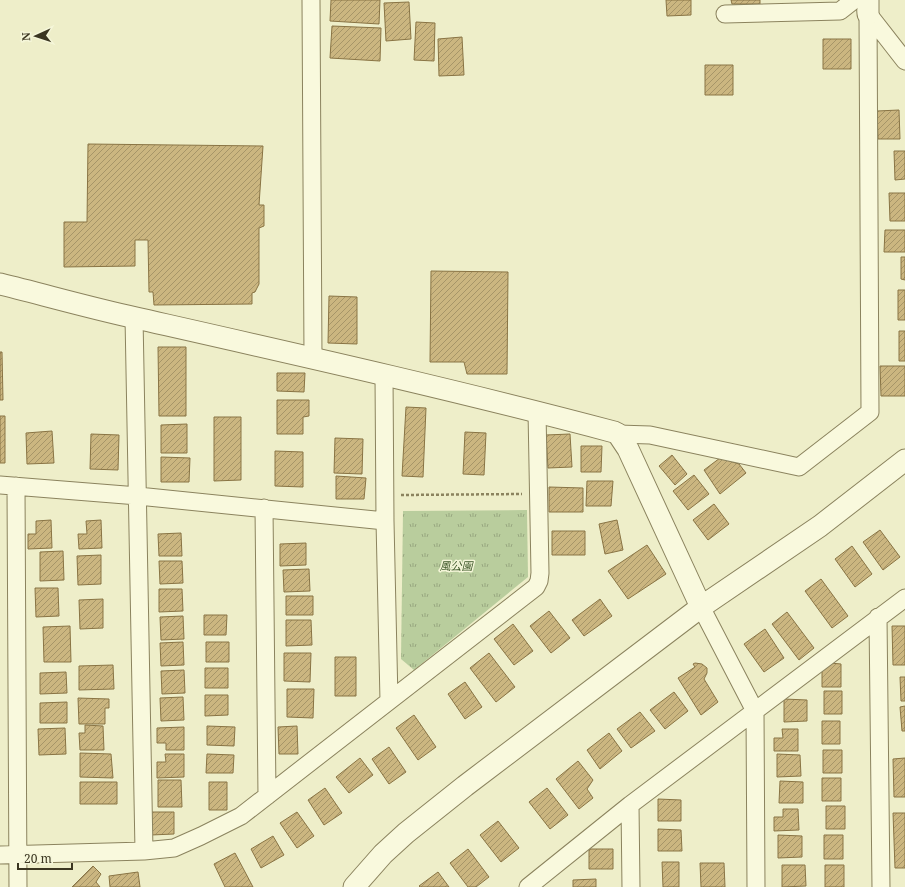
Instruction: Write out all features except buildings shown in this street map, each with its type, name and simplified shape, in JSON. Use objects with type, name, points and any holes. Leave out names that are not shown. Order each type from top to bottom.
[{"type":"street","points":[[311,0],[313,358]]},
{"type":"street","points":[[725,14],[840,11],[862,4]]},
{"type":"street","points":[[862,4],[905,61]]},
{"type":"street","points":[[0,284],[134,317],[384,375],[536,412],[618,434],[650,435],[799,467],[870,412],[862,4]]},
{"type":"street","points":[[134,317],[144,851]]},
{"type":"street","points":[[384,375],[385,521],[389,701]]},
{"type":"street","points":[[0,855],[144,851],[174,848],[201,836],[241,816],[536,588],[540,573],[536,412]]},
{"type":"street","points":[[618,434],[634,460],[701,607],[755,711],[756,887]]},
{"type":"street","points":[[354,887],[383,854],[406,833],[522,742],[701,607],[820,526],[905,460]]},
{"type":"street","points":[[18,887],[8,486],[138,496],[385,521]]},
{"type":"street","points":[[264,508],[267,796]]},
{"type":"street","points":[[528,887],[630,805],[905,598]]},
{"type":"street","points":[[878,618],[881,887]]},
{"type":"street","points":[[630,805],[631,887]]},
{"type":"path","points":[[385,495],[538,494]]},
{"type":"green space","name":"風公園","points":[[527,510],[528,577],[414,670],[401,659],[403,511]]}]
